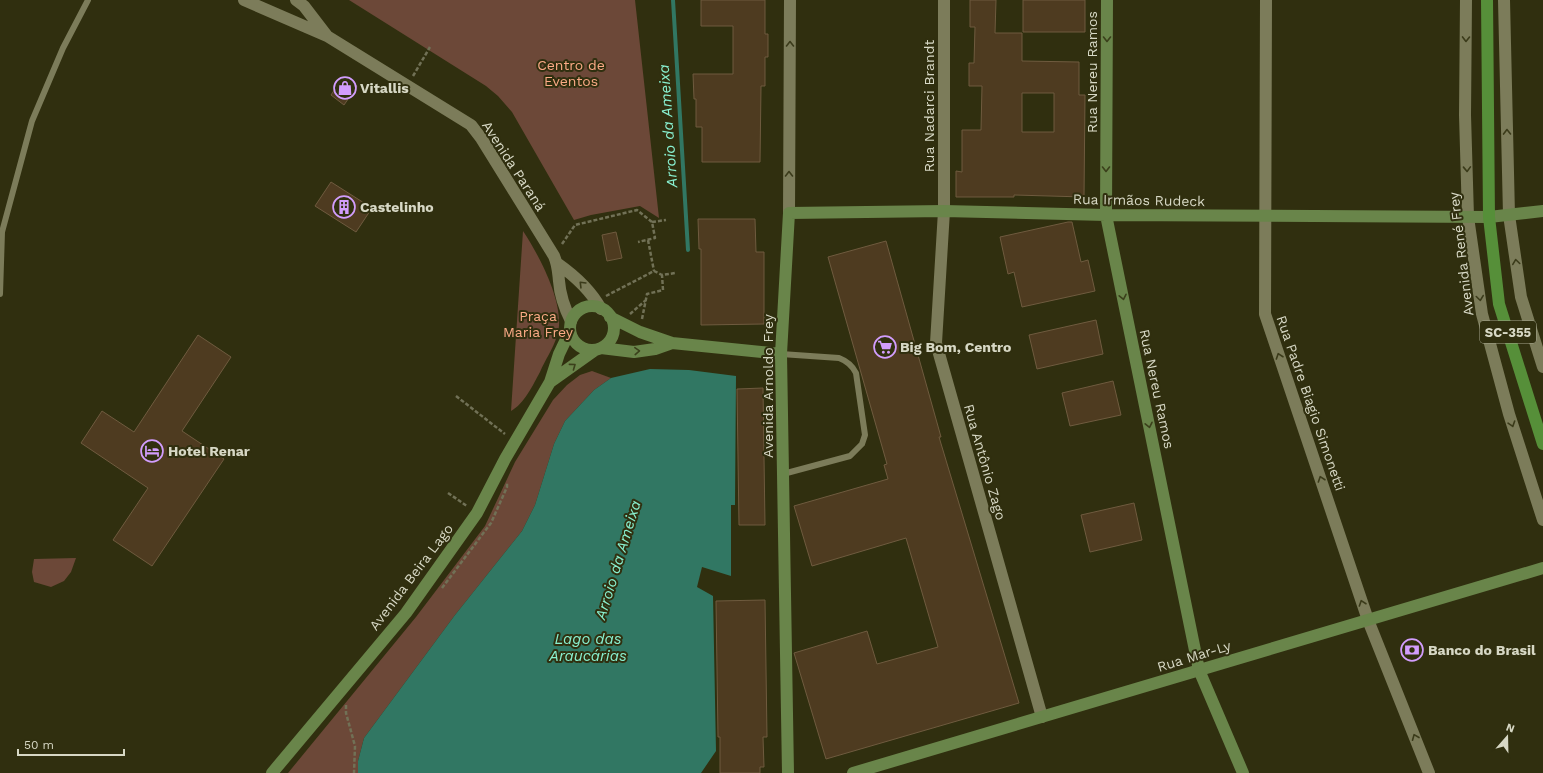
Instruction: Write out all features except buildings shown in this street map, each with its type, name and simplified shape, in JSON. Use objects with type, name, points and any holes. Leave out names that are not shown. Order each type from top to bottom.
[{"type":"main road","name":"SC-355","points":[[1488,0],[1489,217],[1499,304],[1543,444]]},
{"type":"street","name":"Avenida Paraná","points":[[244,0],[327,36],[471,125],[481,138],[556,260],[603,309],[621,322],[640,332],[672,343],[781,354]]},
{"type":"street","name":"Avenida Paraná","points":[[295,0],[304,6],[327,36]]},
{"type":"street","points":[[286,19],[295,0]]},
{"type":"street","name":"Avenida Arnoldo Frey","points":[[788,773],[781,354],[789,213],[790,0]]},
{"type":"street","name":"Rua Nadarci Brandt","points":[[944,0],[944,211]]},
{"type":"street","name":"Rua Nereu Ramos","points":[[1107,0],[1106,215],[1199,670],[1243,773]]},
{"type":"street","name":"Rua Padre Biagio Simonetti","points":[[1266,0],[1265,314],[1368,620],[1429,773]]},
{"type":"street","name":"Avenida René Frey","points":[[1466,0],[1465,116],[1468,217],[1482,314],[1509,414],[1543,520]]},
{"type":"street","points":[[1504,0],[1509,215],[1521,297],[1543,367]]},
{"type":"street","name":"Rua Irmãos Rudeck","points":[[789,213],[944,211],[1106,215],[1489,217],[1543,211]]},
{"type":"street","name":"Rua Antônio Zago","points":[[944,211],[936,343],[1042,717]]},
{"type":"street","name":"Avenida Paraná","points":[[556,260],[562,298],[574,341],[578,345],[583,348],[634,352],[655,349],[672,343]]},
{"type":"street","name":"Avenida Paraná","points":[[571,326],[575,314],[583,308],[595,307],[603,309]]},
{"type":"street","points":[[598,349],[610,340],[614,328],[603,309]]},
{"type":"street","name":"Avenida Beira Lago","points":[[272,773],[406,612],[477,513],[515,442],[550,382],[559,354],[571,326]]},
{"type":"street","name":"Avenida Beira Lago","points":[[550,382],[598,349]]},
{"type":"street","name":"Rua Mar-Ly","points":[[853,773],[1543,568]]},
{"type":"lane","points":[[0,294],[2,232],[32,121],[63,48],[88,0]]},
{"type":"lane","points":[[781,354],[839,358],[846,361],[853,367],[856,373],[865,435],[862,444],[850,456],[783,474]]},
{"type":"path","points":[[408,86],[430,47]]},
{"type":"path","points":[[556,260],[575,225],[636,210],[652,222],[655,238],[638,242]]},
{"type":"path","points":[[652,222],[666,220]]},
{"type":"path","points":[[648,240],[654,271]]},
{"type":"path","points":[[654,271],[662,275],[676,273]]},
{"type":"path","points":[[603,309],[633,283],[654,271]]},
{"type":"path","points":[[640,332],[647,294],[663,290],[662,275]]},
{"type":"path","points":[[621,322],[646,300]]},
{"type":"path","points":[[456,396],[515,442]]},
{"type":"path","points":[[448,493],[477,513]]},
{"type":"green space","name":"Centro de Eventos","points":[[349,0],[635,0],[659,218],[640,206],[591,215],[574,220],[512,112],[498,96],[486,86]]},
{"type":"green space","name":"Praça Maria Frey","points":[[523,231],[550,282],[555,296],[559,324],[555,341],[528,394],[516,408],[511,411]]},
{"type":"green space","points":[[592,371],[611,378],[594,390],[565,421],[554,444],[535,505],[522,531],[455,615],[364,738],[358,761],[358,773],[288,773],[416,617],[485,526],[515,462],[553,400],[567,385],[580,375]]},
{"type":"green space","points":[[76,558],[71,572],[64,581],[51,587],[34,582],[32,572],[34,559]]},
{"type":"water","name":"Lago das Araucárias","points":[[650,369],[689,370],[736,376],[735,505],[731,505],[731,576],[702,567],[697,587],[713,596],[716,751],[701,773],[358,773],[358,761],[364,738],[455,615],[522,531],[535,505],[554,444],[565,421],[594,390],[611,378]]},
{"type":"waterway","name":"Arroio da Ameixa","points":[[673,0],[688,250]]},
{"type":"place","name":"Vitallis","points":[[345,88]]},
{"type":"place","name":"Castelinho","points":[[344,207]]},
{"type":"place","name":"Big Bom, Centro","points":[[885,347]]},
{"type":"place","name":"Hotel Renar","points":[[152,451]]},
{"type":"place","name":"Banco do Brasil","points":[[1412,650]]}]
